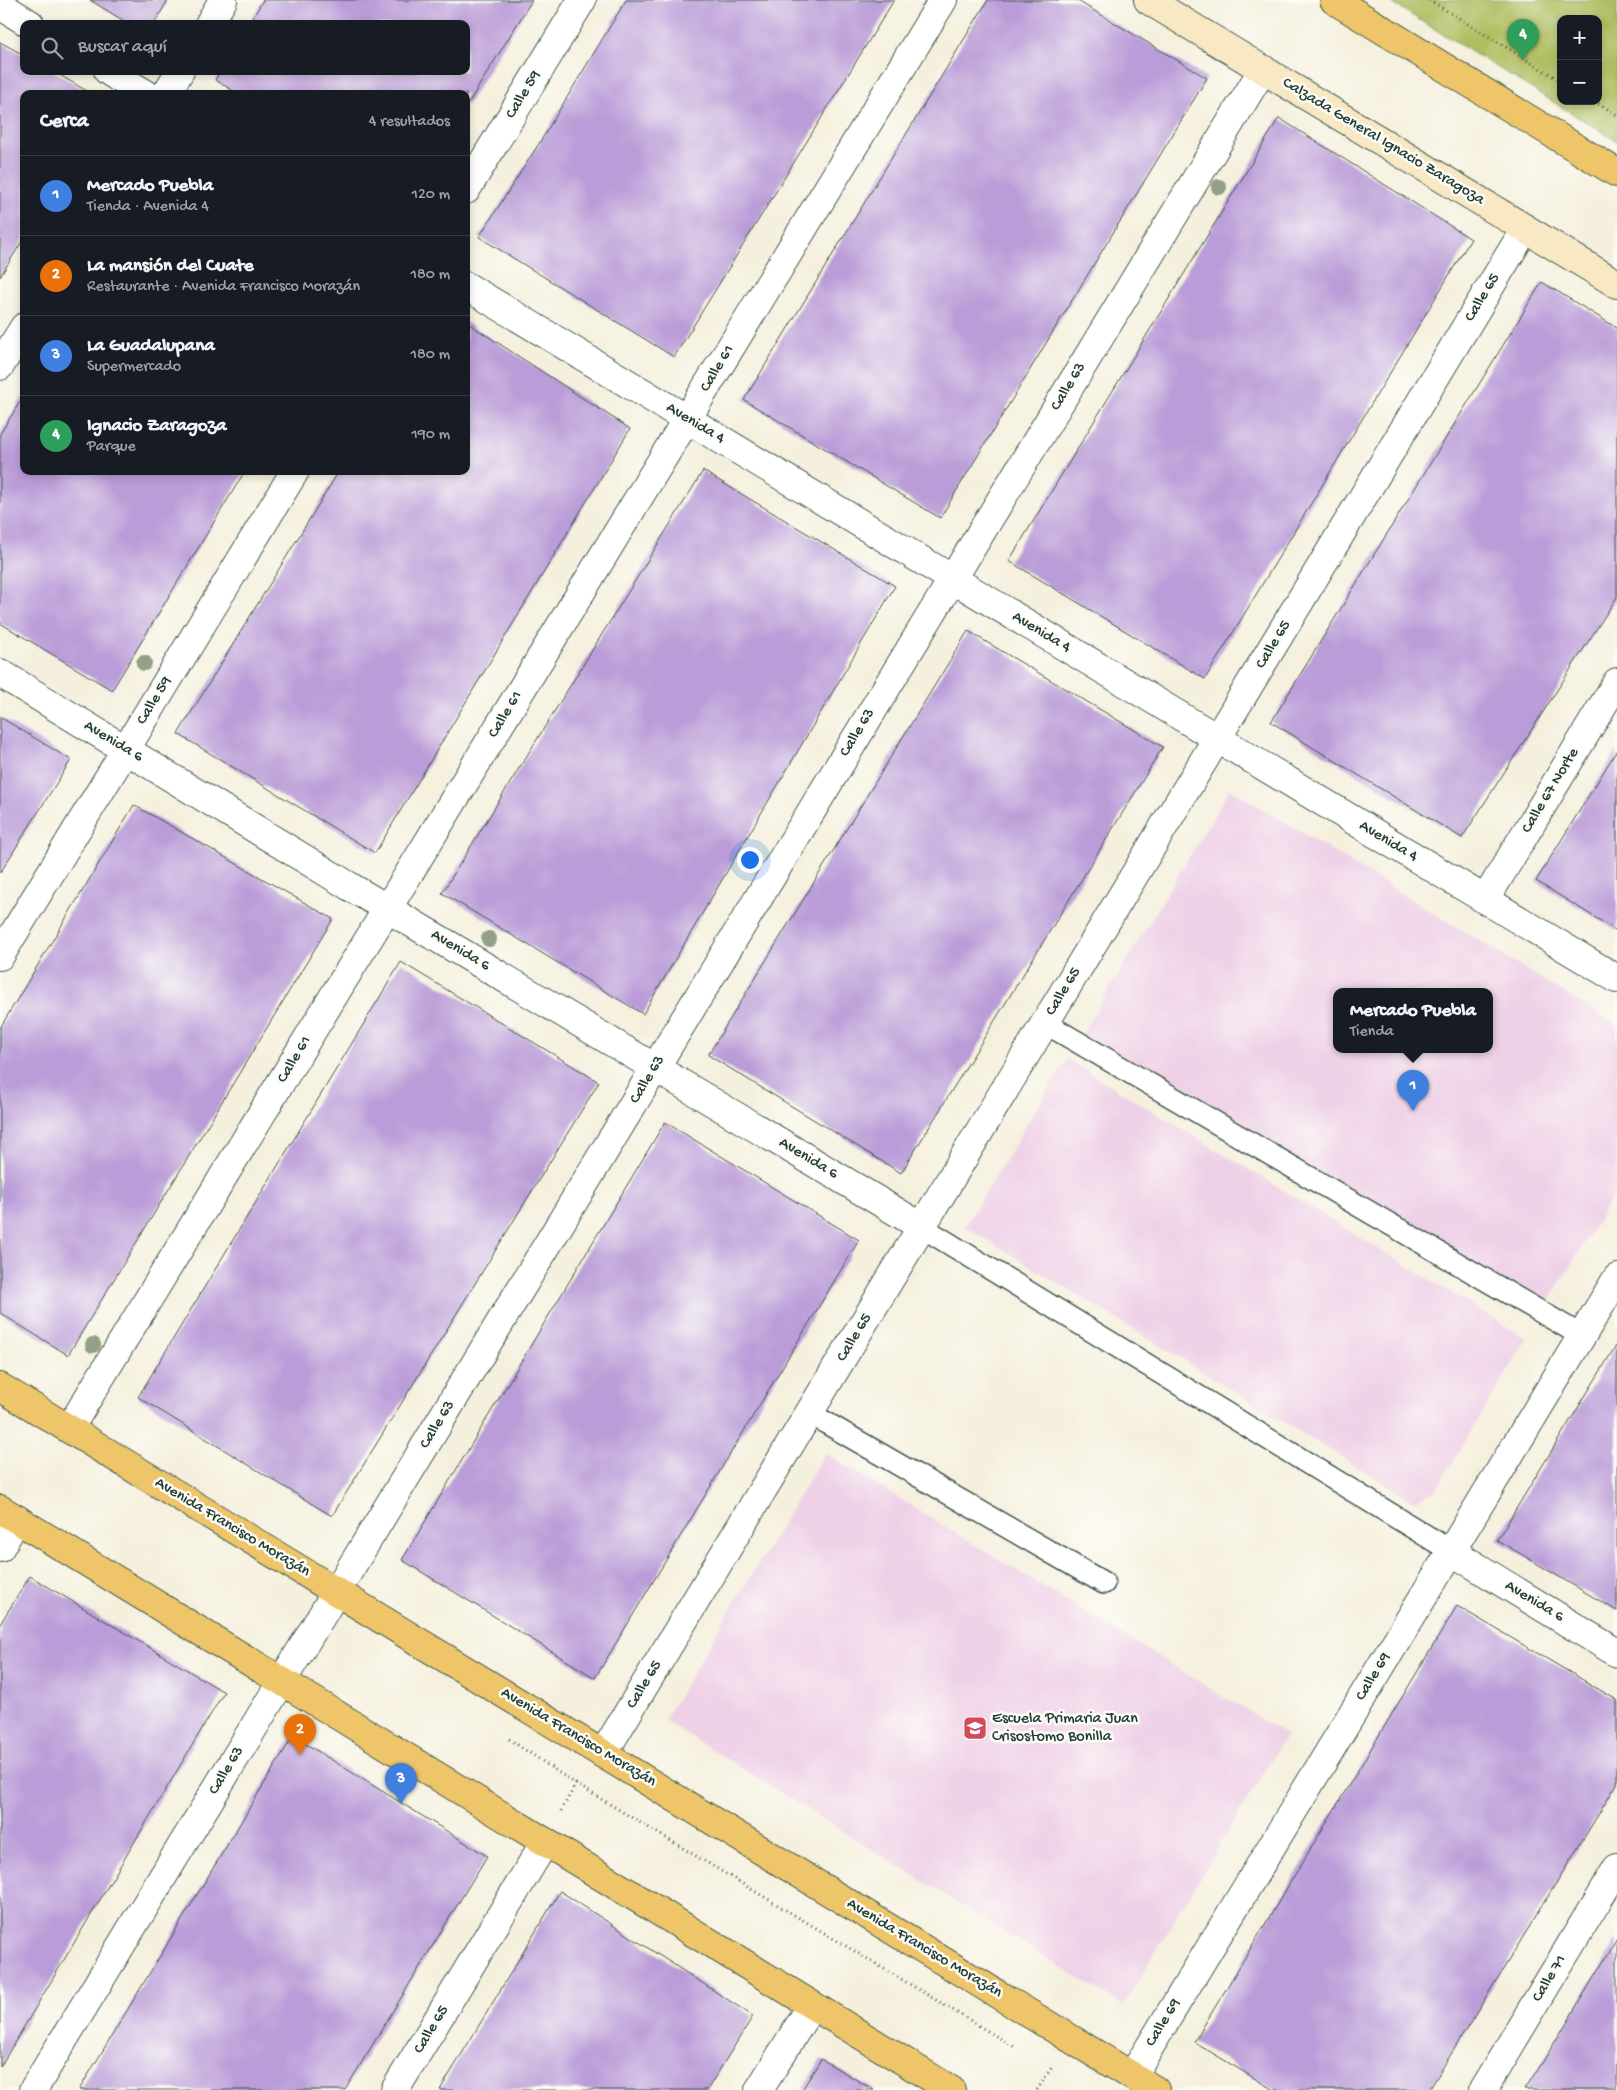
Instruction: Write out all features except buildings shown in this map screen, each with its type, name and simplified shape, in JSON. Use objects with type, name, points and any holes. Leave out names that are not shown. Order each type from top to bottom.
[{"type":"main road","name":"Calzada General Ignacio Zaragoza","points":[[1148,0],[1617,284]]},
{"type":"main road","points":[[1334,0],[1617,173]]},
{"type":"main road","name":"Avenida Francisco Morazán","points":[[0,1387],[1155,2090]]},
{"type":"main road","points":[[9,1514],[951,2090]]},
{"type":"street","points":[[211,20],[223,0]]},
{"type":"street","name":"Calle 59","points":[[470,183],[582,0]]},
{"type":"street","name":"Calle 61","points":[[69,1429],[943,0]]},
{"type":"street","points":[[0,5],[24,20]]},
{"type":"street","name":"Calle 63","points":[[33,2090],[1262,69]]},
{"type":"street","points":[[114,75],[139,90]]},
{"type":"street","points":[[168,90],[178,75]]},
{"type":"street","name":"Calle 65","points":[[604,1754],[1525,229]]},
{"type":"street","name":"Avenida 4","points":[[470,288],[1617,979]]},
{"type":"street","points":[[0,366],[20,334]]},
{"type":"street","name":"Calle 59","points":[[0,956],[293,475]]},
{"type":"street","name":"Avenida 6","points":[[0,673],[349,886],[922,1227]]},
{"type":"street","name":"Calle 67 Norte","points":[[1485,900],[1617,682]]},
{"type":"street","name":"Calle 69","points":[[1132,2076],[1617,1278]]},
{"type":"street","points":[[0,1548],[9,1514]]},
{"type":"street","name":"Avenida 6","points":[[1451,1551],[1617,1653]]},
{"type":"street","name":"Calle 65","points":[[395,2090],[545,1842]]},
{"type":"street","name":"Calle 71","points":[[1483,2090],[1617,1868]]},
{"type":"street","points":[[759,2090],[812,2005]]},
{"type":"lane","points":[[1046,1022],[1582,1336]]},
{"type":"lane","points":[[922,1227],[1451,1551]]},
{"type":"lane","points":[[809,1413],[1104,1583]]},
{"type":"path","points":[[1429,0],[1557,79]]},
{"type":"path","points":[[1601,105],[1617,115]]},
{"type":"path","points":[[545,1842],[576,1784],[604,1754]]},
{"type":"shaded area","points":[[1230,789],[1617,1025],[1617,1189],[1541,1314],[1082,1034]]},
{"type":"shaded area","points":[[1067,1059],[1527,1339],[1435,1491],[1413,1501],[965,1226]]},
{"type":"shaded area","name":"Escuela Primaria Juan Crisostomo Bonilla","points":[[825,1453],[1286,1735],[1123,2006],[664,1720]]},
{"type":"green space","points":[[1387,0],[1617,0],[1617,141],[1558,105],[1602,105],[1602,15],[1557,15],[1557,104]]},
{"type":"place","name":"Ignacio Zaragoza","points":[[1523,60]]},
{"type":"place","name":"Mercado Puebla","points":[[1413,1111]]},
{"type":"place","name":"Escuela Primaria Juan Crisostomo Bonilla","points":[[975,1728]]},
{"type":"place","name":"La mansión del Cuate","points":[[300,1755]]},
{"type":"place","name":"La Guadalupana","points":[[401,1804]]}]
